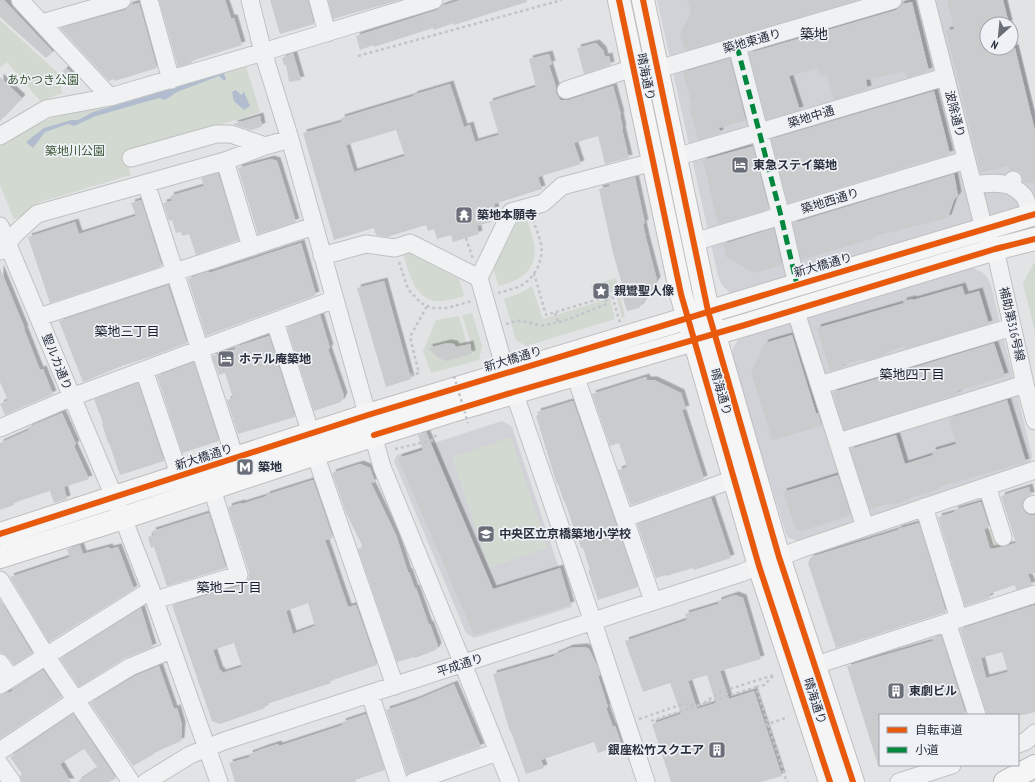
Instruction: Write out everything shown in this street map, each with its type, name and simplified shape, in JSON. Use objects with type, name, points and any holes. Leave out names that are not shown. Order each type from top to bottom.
[{"type":"main road","name":"晴海通り","points":[[619,0],[678,285],[698,315]]},
{"type":"main road","name":"晴海通り","points":[[643,0],[694,242],[698,315],[704,337],[816,665],[853,782]]},
{"type":"main road","name":"新大橋通り","points":[[0,557],[212,489],[313,444],[510,382],[698,315],[1033,215]]},
{"type":"main road","name":"新大橋通り","points":[[510,382],[575,374],[704,337],[995,249],[1035,239]]},
{"type":"main road","name":"晴海通り","points":[[704,337],[726,482],[759,566],[830,782]]},
{"type":"main road","name":"新大橋通り","points":[[0,534],[235,458],[313,444]]},
{"type":"main road","points":[[1005,782],[1035,766]]},
{"type":"street","points":[[20,0],[110,97]]},
{"type":"street","points":[[42,23],[122,0]]},
{"type":"street","points":[[149,0],[171,80]]},
{"type":"street","points":[[250,0],[263,52],[290,139],[382,466],[510,782]]},
{"type":"street","points":[[318,0],[327,33]]},
{"type":"street","points":[[0,136],[46,110],[110,97],[171,80],[434,0]]},
{"type":"street","name":"築地東通り","points":[[658,69],[893,0]]},
{"type":"street","name":"波除通り","points":[[926,0],[984,229]]},
{"type":"street","points":[[737,46],[781,216],[797,285]]},
{"type":"street","points":[[566,90],[632,68]]},
{"type":"street","name":"築地中通","points":[[676,157],[945,77]]},
{"type":"street","points":[[131,158],[216,134],[231,134],[265,146]]},
{"type":"street","points":[[3,247],[37,214],[225,161],[265,146],[290,139]]},
{"type":"street","name":"築地西通り","points":[[694,242],[966,160]]},
{"type":"street","points":[[225,161],[251,247]]},
{"type":"street","points":[[646,782],[593,622],[510,382],[479,278],[511,212],[543,202],[562,186],[652,162]]},
{"type":"street","points":[[973,185],[989,182],[1011,182],[1025,196],[1033,215]]},
{"type":"street","points":[[146,183],[235,458]]},
{"type":"street","name":"聖ルカ通り","points":[[0,226],[3,247],[39,317],[115,498],[158,594],[171,650],[218,782]]},
{"type":"street","points":[[39,317],[314,226]]},
{"type":"street","name":"補助第316号線","points":[[984,229],[995,249],[1025,384],[1035,421]]},
{"type":"street","points":[[322,256],[366,244],[395,248],[410,243],[479,278]]},
{"type":"street","points":[[0,428],[72,397],[335,299]]},
{"type":"street","points":[[795,309],[866,527]]},
{"type":"street","points":[[275,322],[313,444],[395,686]]},
{"type":"street","points":[[820,385],[1012,327]]},
{"type":"street","points":[[144,370],[180,477]]},
{"type":"street","points":[[575,374],[626,518],[653,601]]},
{"type":"street","points":[[838,442],[1025,384]]},
{"type":"street","name":"平成通り","points":[[146,782],[190,755],[206,748],[593,622],[759,566],[798,550],[1035,470]]},
{"type":"street","points":[[626,518],[726,482]]},
{"type":"street","points":[[987,486],[1003,537]]},
{"type":"street","points":[[0,663],[5,681],[46,656],[158,594],[239,575],[212,489]]},
{"type":"street","points":[[924,507],[977,714]]},
{"type":"street","points":[[0,580],[46,656],[131,782]]},
{"type":"street","points":[[816,665],[1035,594]]},
{"type":"street","points":[[0,751],[76,700],[130,667],[171,650]]},
{"type":"street","points":[[370,694],[399,782]]},
{"type":"street","points":[[1019,744],[1026,741],[1035,733]]},
{"type":"street","points":[[413,782],[497,752]]},
{"type":"street","points":[[0,765],[9,781]]},
{"type":"street","points":[[899,782],[949,766]]},
{"type":"path","points":[[358,56],[562,0]]},
{"type":"path","points":[[466,238],[472,256]]},
{"type":"path","points":[[534,273],[546,315],[612,295],[620,323]]},
{"type":"path","points":[[493,328],[515,321],[540,325],[558,322],[579,316],[588,310],[607,304],[605,297]]},
{"type":"path","points":[[410,375],[419,373],[410,337],[427,306]]},
{"type":"path","points":[[555,312],[558,322]]},
{"type":"path","points":[[454,376],[468,423]]},
{"type":"path","points":[[395,449],[433,440],[435,435],[438,434]]},
{"type":"path","points":[[634,720],[680,705],[701,705],[720,692],[774,675],[764,685],[651,721]]},
{"type":"path","points":[[756,687],[767,724],[788,782]]},
{"type":"path","points":[[767,724],[788,717]]},
{"type":"shaded area","points":[[657,0],[1008,0],[1012,16],[979,16],[979,56],[1019,56],[1019,45],[1035,110],[1035,204],[993,216],[991,215],[972,220],[971,223],[961,228],[973,268],[982,272],[991,285],[1032,456],[1030,463],[798,541],[789,538],[786,534],[732,358],[733,348],[739,338],[729,292],[722,285],[718,276]]},
{"type":"shaded area","name":"中央区立京橋築地小学校","points":[[502,421],[512,427],[572,607],[474,638],[466,633],[394,461],[397,455]]},
{"type":"green space","name":"あかつき公園","points":[[0,20],[58,73],[62,93],[41,102],[7,62],[0,68]]},
{"type":"green space","name":"築地川公園","points":[[246,66],[260,112],[125,155],[131,175],[37,203],[24,216],[14,219],[0,185],[0,146],[23,130],[61,115]]},
{"type":"green space","points":[[525,214],[533,240],[534,257],[532,265],[527,272],[519,278],[499,286],[493,269],[521,215]]},
{"type":"green space","points":[[407,252],[459,279],[464,296],[443,301],[434,301],[426,298],[420,293],[411,278],[403,254]]},
{"type":"green space","points":[[1035,263],[1035,332],[1023,283]]},
{"type":"green space","points":[[616,278],[625,317],[622,318],[615,291],[594,296],[591,285]]},
{"type":"green space","points":[[532,286],[543,319],[610,298],[615,319],[526,346],[516,340],[504,299],[521,293]]},
{"type":"green space","points":[[472,313],[482,346],[479,360],[431,373],[423,351],[436,320],[459,316],[467,344],[470,344],[473,354],[474,353],[462,315]]},
{"type":"green space","points":[[511,437],[548,548],[489,568],[452,457]]},
{"type":"green space","points":[[993,528],[1003,555],[996,557],[987,531]]},
{"type":"water","points":[[224,73],[226,79],[224,81],[219,76],[177,92],[165,100],[159,98],[96,116],[74,126],[68,124],[45,132],[33,148],[26,142],[44,128],[71,120],[78,120],[93,112]]},
{"type":"water","points":[[236,90],[241,95],[244,92],[250,106],[244,110],[234,101],[232,92]]},
{"type":"building","points":[[0,0],[4,0],[53,52],[46,58],[0,17]]},
{"type":"building","points":[[159,0],[225,0],[231,18],[234,18],[242,45],[191,61],[192,63],[178,67]]},
{"type":"building","points":[[270,0],[308,0],[314,24],[280,34]]},
{"type":"building","points":[[328,0],[400,0],[333,19]]},
{"type":"building","points":[[460,0],[526,0],[527,2],[454,25],[454,23],[434,30],[433,28],[360,50],[356,36],[437,10],[442,6]]},
{"type":"building","points":[[687,0],[858,0],[685,51],[680,34],[691,13]]},
{"type":"building","points":[[947,0],[1003,0],[1007,16],[979,16],[979,56],[1017,56],[1035,131],[1035,183],[1023,182],[1020,172],[1015,170],[1010,171],[1008,166],[981,173],[946,31],[954,29]]},
{"type":"building","points":[[912,2],[929,71],[907,78],[905,71],[866,80],[868,89],[834,100],[827,75],[820,76],[818,68],[789,76],[800,110],[766,120],[749,53],[896,10],[902,4]]},
{"type":"building","points":[[139,3],[157,68],[115,81],[114,79],[109,81],[60,28],[125,10],[130,5]]},
{"type":"building","points":[[596,43],[603,50],[605,57],[609,56],[611,65],[584,74],[577,48]]},
{"type":"building","points":[[293,53],[301,80],[289,82],[286,65],[284,65],[282,58]]},
{"type":"building","points":[[549,54],[552,64],[549,65],[556,87],[556,93],[560,100],[569,100],[613,86],[621,115],[622,129],[629,158],[605,164],[598,136],[574,143],[581,164],[538,177],[542,189],[494,204],[496,210],[488,213],[491,222],[477,226],[479,234],[453,242],[451,235],[437,239],[434,229],[428,231],[426,225],[387,237],[376,235],[374,228],[334,240],[303,133],[342,122],[341,118],[450,84],[464,127],[470,125],[475,142],[499,135],[489,102],[536,87],[529,59]],"holes":[[[396,130],[405,156],[354,172],[346,145]]]},
{"type":"building","points":[[730,58],[747,125],[745,121],[719,128],[720,133],[698,140],[689,107],[692,106],[683,72]]},
{"type":"building","points":[[66,68],[75,76],[68,84],[60,75]]},
{"type":"building","points":[[0,77],[22,98],[0,121]]},
{"type":"building","points":[[934,91],[950,154],[788,203],[771,139]]},
{"type":"building","points":[[260,116],[262,126],[258,128],[250,130],[233,124]]},
{"type":"building","points":[[753,146],[769,209],[718,224],[703,160]]},
{"type":"building","points":[[271,159],[277,161],[296,222],[258,234],[238,168]]},
{"type":"building","points":[[218,173],[239,240],[196,255],[189,234],[182,236],[181,232],[176,233],[172,220],[169,221],[163,203],[172,201],[170,196],[204,186],[201,178]]},
{"type":"building","points":[[954,174],[958,195],[954,200],[948,218],[875,236],[875,238],[801,260],[793,223]]},
{"type":"building","points":[[635,177],[645,223],[643,224],[657,280],[639,308],[627,311],[619,285],[622,284],[613,253],[599,189],[610,186],[609,184]]},
{"type":"building","points":[[141,200],[162,266],[50,303],[28,237],[75,222],[79,234],[136,216],[131,203]]},
{"type":"building","points":[[774,228],[782,265],[754,273],[726,257],[723,244]]},
{"type":"building","points":[[301,243],[316,295],[206,336],[188,279],[208,271],[209,273]]},
{"type":"building","points":[[0,268],[40,370],[43,369],[53,394],[5,415],[0,404],[8,400],[0,382]]},
{"type":"building","points":[[384,281],[411,379],[386,387],[357,288]]},
{"type":"building","points":[[168,285],[187,343],[122,366],[83,382],[59,321]]},
{"type":"building","points":[[962,286],[965,295],[979,291],[989,324],[906,349],[905,346],[865,361],[864,359],[842,365],[843,368],[830,371],[817,328],[904,303],[903,301],[913,300]]},
{"type":"building","points":[[320,315],[330,348],[328,349],[344,396],[341,402],[314,411],[287,327]]},
{"type":"building","points":[[792,335],[816,413],[818,413],[822,426],[772,440],[751,372],[765,343]]},
{"type":"building","points":[[269,336],[295,417],[238,434],[227,400],[233,398],[225,373],[219,375],[212,356],[236,349],[235,347]]},
{"type":"building","points":[[447,343],[454,344],[456,347],[470,344],[472,354],[446,361],[437,357],[428,348]]},
{"type":"building","points":[[994,343],[1005,376],[957,391],[958,394],[844,430],[833,392]]},
{"type":"building","points":[[194,362],[219,441],[182,453],[157,376]]},
{"type":"building","points":[[646,377],[647,380],[654,380],[681,393],[686,409],[682,410],[704,479],[631,505],[618,470],[627,467],[619,443],[610,446],[592,394]]},
{"type":"building","points":[[138,383],[164,461],[120,475],[94,399]]},
{"type":"building","points":[[1007,400],[1026,462],[939,487],[940,489],[909,498],[909,500],[893,505],[892,503],[870,509],[850,449],[896,435],[905,464],[933,455],[932,451],[956,444],[949,418]]},
{"type":"building","points":[[573,401],[638,587],[598,600],[588,570],[590,570],[583,548],[581,548],[565,502],[558,484],[557,485],[536,416],[538,415],[537,412]]},
{"type":"building","points":[[62,413],[76,444],[74,446],[89,479],[64,487],[67,499],[54,503],[50,491],[13,503],[14,505],[0,510],[0,443],[29,430],[28,427]]},
{"type":"building","points":[[426,432],[493,589],[560,568],[571,605],[474,635],[398,458],[423,450],[418,435]]},
{"type":"building","points":[[360,464],[370,468],[375,482],[371,483],[396,535],[408,572],[415,589],[416,588],[438,646],[436,650],[415,658],[397,662],[358,549],[363,547],[347,515],[332,473]]},
{"type":"building","points":[[838,475],[851,515],[802,531],[796,530],[783,492]]},
{"type":"building","points":[[313,480],[333,538],[325,540],[348,607],[356,605],[377,665],[330,681],[331,683],[264,705],[265,708],[220,724],[212,721],[172,605],[242,585],[247,582],[249,572],[228,507],[267,496],[266,495]],"holes":[[[308,603],[315,626],[293,634],[286,611]],[[234,643],[242,667],[222,673],[213,650]]]},
{"type":"building","points":[[1029,487],[1031,495],[1025,498],[1022,503],[1023,509],[1026,513],[1035,515],[1035,573],[1028,574],[1032,585],[1016,590],[1015,585],[989,594],[990,598],[965,606],[938,517],[955,512],[954,510],[981,502],[989,527],[984,529],[990,549],[1016,543],[1001,496]]},
{"type":"building","points":[[711,498],[731,558],[694,570],[693,568],[656,578],[637,524]]},
{"type":"building","points":[[209,513],[226,568],[167,586],[154,547],[151,548],[148,537],[154,535],[152,531]]},
{"type":"building","points":[[919,523],[946,612],[836,648],[808,563],[811,557]]},
{"type":"building","points":[[80,545],[83,554],[109,547],[110,549],[118,547],[134,589],[49,642],[10,577],[70,557],[67,549]]},
{"type":"building","points":[[735,595],[743,598],[761,659],[720,671],[729,699],[754,691],[782,776],[761,782],[671,782],[652,724],[681,714],[670,683],[643,692],[625,641],[687,620],[685,614],[718,604],[718,601]],"holes":[[[707,675],[716,703],[697,709],[688,681]]]},
{"type":"building","points":[[0,599],[32,653],[14,665],[8,657],[0,653]]},
{"type":"building","points":[[1035,605],[1035,712],[1023,715],[987,714],[960,629]],"holes":[[[1002,652],[1008,672],[986,678],[981,658]]]},
{"type":"building","points":[[141,608],[153,647],[125,658],[79,687],[60,659]]},
{"type":"building","name":"東劇ビル","points":[[941,635],[966,714],[879,714],[878,765],[847,666],[933,641],[932,638]]},
{"type":"building","points":[[584,647],[589,649],[599,670],[600,675],[598,676],[608,707],[606,708],[622,745],[598,753],[594,742],[541,760],[544,768],[526,774],[510,732],[493,674],[555,656],[554,655],[570,648]]},
{"type":"building","points":[[159,666],[174,709],[177,708],[182,725],[181,741],[154,753],[133,766],[90,703],[135,676]]},
{"type":"building","points":[[43,670],[62,697],[0,739],[0,695],[9,693]]},
{"type":"building","points":[[454,684],[481,747],[407,774],[386,710],[416,700]]},
{"type":"building","points":[[73,714],[116,778],[109,782],[77,782],[98,768],[84,749],[60,764],[71,782],[22,782],[20,776],[22,774],[10,757]]},
{"type":"building","points":[[366,714],[385,770],[355,780],[356,782],[235,782],[229,763],[250,757],[249,754],[265,748],[278,744],[279,746],[343,725],[342,722]]},
{"type":"marked path","points":[[737,46],[781,216],[797,285]]},
{"type":"cycle path","points":[[619,0],[681,294],[759,566],[830,782]]},
{"type":"cycle path","points":[[643,0],[708,311],[779,557],[853,782]]},
{"type":"cycle path","points":[[0,534],[368,415],[1035,214]]},
{"type":"cycle path","points":[[374,435],[995,249],[1035,239]]},
{"type":"place","name":"東急ステイ築地","points":[[740,165]]},
{"type":"place","name":"築地本願寺","points":[[464,215]]},
{"type":"place","name":"親鸞聖人像","points":[[601,291]]},
{"type":"place","name":"ホテル庵築地","points":[[226,359]]},
{"type":"place","name":"築地","points":[[245,467]]},
{"type":"place","name":"中央区立京橋築地小学校","points":[[486,534]]},
{"type":"place","name":"東劇ビル","points":[[896,691]]},
{"type":"place","name":"銀座松竹スクエア","points":[[717,750]]},
{"type":"district","name":"築地","points":[[814,34]]},
{"type":"district","name":"築地三丁目","points":[[127,331]]},
{"type":"district","name":"築地四丁目","points":[[912,374]]},
{"type":"district","name":"築地二丁目","points":[[229,587]]}]
